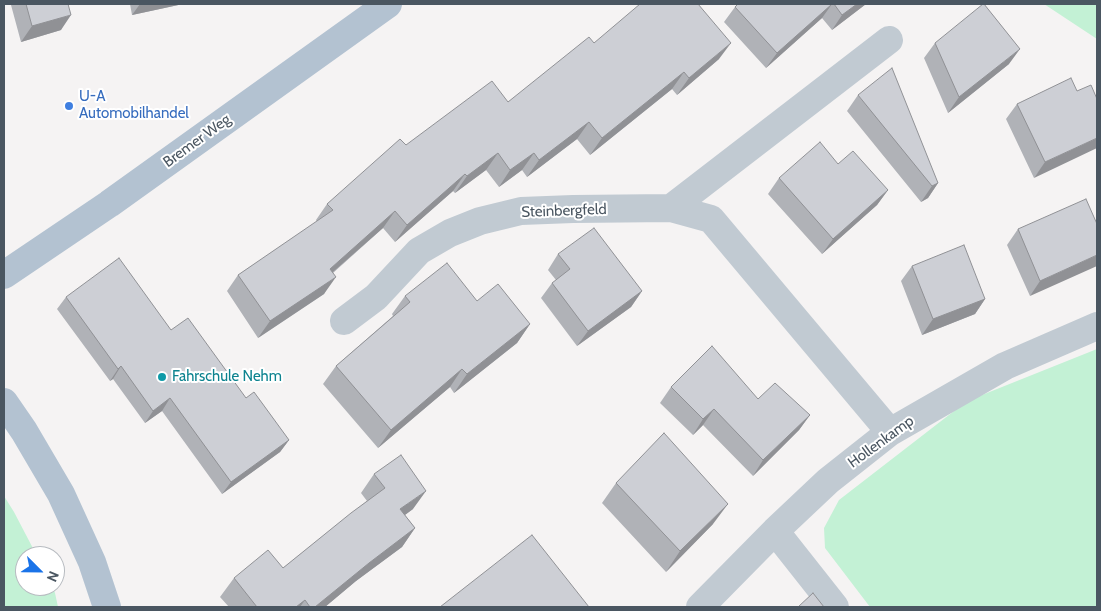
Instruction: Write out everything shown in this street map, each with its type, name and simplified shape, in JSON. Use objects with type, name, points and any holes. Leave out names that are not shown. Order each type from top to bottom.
[{"type":"main road","name":"Bremer Weg","points":[[4,275],[117,198],[388,4]]},
{"type":"main road","points":[[4,402],[24,431],[61,494],[92,562],[107,607]]},
{"type":"street","points":[[671,208],[889,40]]},
{"type":"street","name":"Steinbergfeld","points":[[344,321],[376,297],[419,251],[450,233],[480,221],[521,211],[671,208],[711,219],[890,432]]},
{"type":"street","name":"Hollenkamp","points":[[700,607],[775,530],[828,481],[890,432],[1005,366],[1097,326]]},
{"type":"street","points":[[775,530],[835,607]]},
{"type":"green space","points":[[1044,4],[1097,4],[1097,39]]},
{"type":"green space","points":[[1097,349],[1097,607],[870,607],[825,548],[824,528],[839,500],[967,401]]},
{"type":"green space","points":[[4,496],[32,546],[15,546],[15,596],[56,596],[58,607],[4,607]]},
{"type":"building","points":[[26,4],[68,4],[71,15],[32,26]]},
{"type":"building","points":[[640,4],[698,4],[731,43],[689,78],[684,72],[602,138],[589,122],[539,160],[534,153],[510,170],[498,153],[467,176],[465,174],[407,225],[395,211],[330,269],[336,277],[270,321],[238,275],[333,210],[327,204],[400,139],[406,145],[492,81],[508,102],[589,37],[594,43]]},
{"type":"building","points":[[738,4],[832,4],[777,53],[735,7]]},
{"type":"building","points":[[834,4],[857,4],[842,15]]},
{"type":"building","points":[[983,4],[1020,49],[959,97],[935,43]]},
{"type":"building","points":[[892,68],[938,183],[932,186],[858,95]]},
{"type":"building","points":[[1071,78],[1077,91],[1091,85],[1097,99],[1097,138],[1045,162],[1017,104]]},
{"type":"building","points":[[820,142],[838,164],[853,151],[888,190],[833,239],[779,178]]},
{"type":"building","points":[[1086,199],[1097,224],[1097,255],[1040,281],[1018,229]]},
{"type":"building","points":[[594,228],[642,291],[588,331],[552,283],[570,269],[558,254]]},
{"type":"building","points":[[964,245],[985,299],[933,319],[912,266]]},
{"type":"building","points":[[119,258],[171,330],[188,318],[246,398],[254,392],[289,440],[231,482],[170,398],[153,411],[121,366],[118,369],[66,297]]},
{"type":"building","points":[[447,263],[477,301],[498,284],[530,324],[467,374],[462,369],[391,430],[336,366],[410,302],[405,296]]},
{"type":"building","points":[[712,346],[758,399],[775,383],[810,415],[763,460],[714,409],[703,419],[671,387]]},
{"type":"building","points":[[664,433],[728,504],[680,551],[616,483]]},
{"type":"building","points":[[401,455],[426,491],[400,509],[415,528],[315,607],[310,607],[305,600],[296,607],[257,607],[234,578],[268,550],[283,568],[385,488],[374,474]]},
{"type":"building","points":[[532,535],[589,607],[440,607]]},
{"type":"building","points":[[813,593],[824,607],[798,607]]},
{"type":"place","name":"U-A Automobilhandel","points":[[69,106]]},
{"type":"place","name":"Fahrschule Nehm","points":[[162,377]]}]
